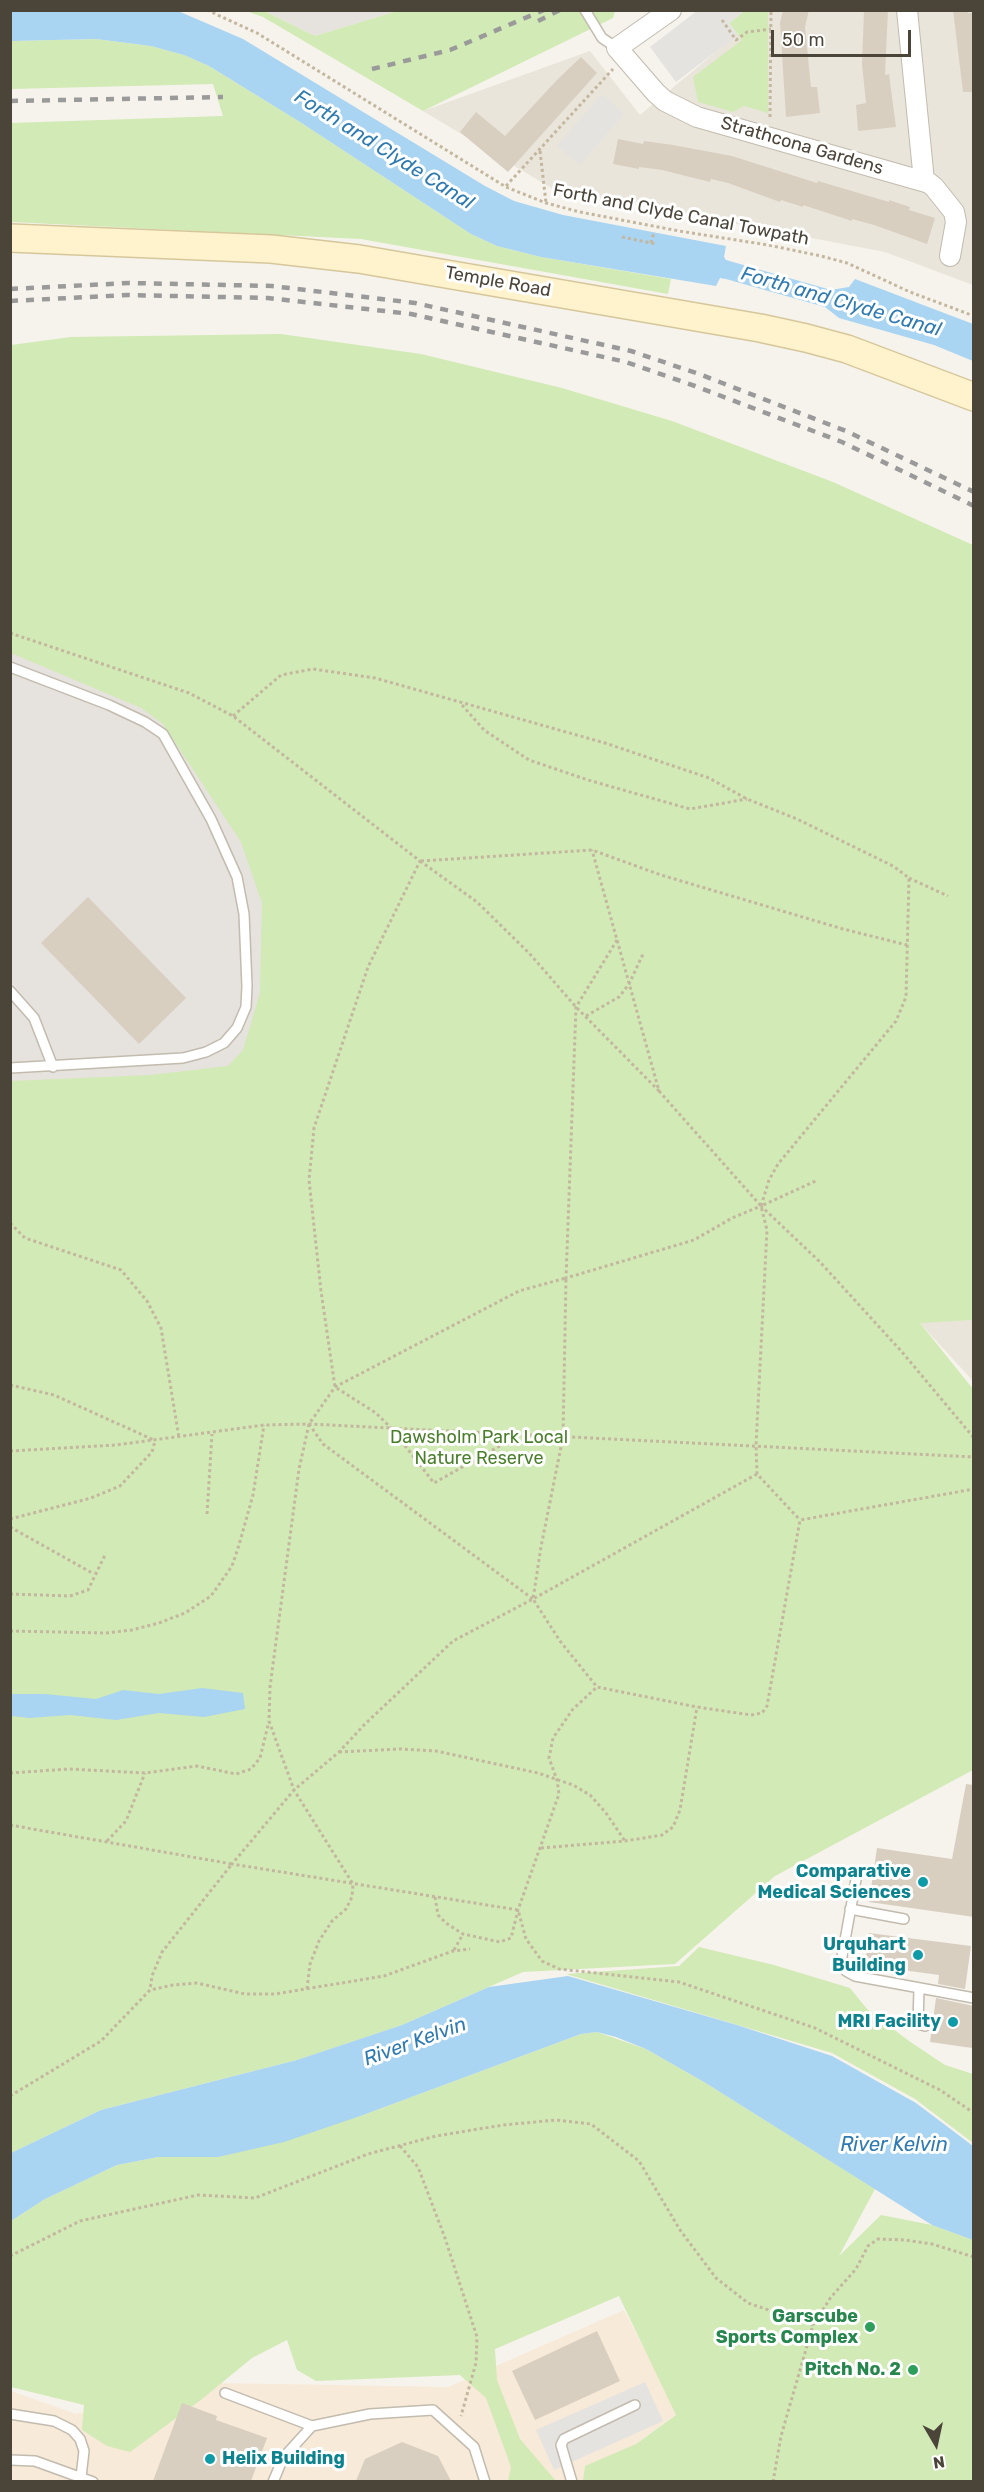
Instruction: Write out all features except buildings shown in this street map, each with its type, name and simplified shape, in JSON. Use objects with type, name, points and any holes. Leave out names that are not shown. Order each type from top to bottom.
[{"type":"street","points":[[621,52],[671,10]]},
{"type":"street","points":[[907,10],[924,181]]},
{"type":"street","name":"Strathcona Gardens","points":[[621,52],[656,93],[670,104],[697,117],[924,181],[934,187],[954,212],[956,222],[950,256]]},
{"type":"street","name":"Temple Road","points":[[10,238],[271,249],[359,259],[760,328],[806,338],[847,349],[974,397]]},
{"type":"lane","points":[[587,14],[602,38],[621,52]]},
{"type":"lane","points":[[10,667],[109,705],[145,722],[163,734],[210,819],[237,877],[242,896],[247,986],[246,1007],[237,1028],[224,1043],[206,1052],[183,1058],[10,1068]]},
{"type":"lane","points":[[10,991],[34,1018],[53,1067]]},
{"type":"lane","points":[[857,1874],[841,1962],[846,1971],[855,1976],[974,1998]]},
{"type":"lane","points":[[850,1909],[904,1918]]},
{"type":"lane","points":[[919,1989],[918,2024],[925,2026]]},
{"type":"lane","points":[[225,2393],[312,2426],[370,2414],[433,2410],[474,2447],[485,2481]]},
{"type":"lane","points":[[572,2481],[561,2445],[564,2439],[635,2405]]},
{"type":"lane","points":[[10,2414],[54,2421],[72,2430],[80,2439],[84,2451],[81,2477]]},
{"type":"lane","points":[[273,2481],[282,2458],[312,2426]]},
{"type":"lane","points":[[10,2460],[35,2461],[93,2481]]},
{"type":"path","name":"Forth and Clyde Canal Towpath","points":[[207,10],[257,33],[506,187],[546,203],[635,223],[821,256],[847,263],[910,292],[974,316]]},
{"type":"path","points":[[770,137],[771,10]]},
{"type":"path","points":[[722,20],[736,40],[747,32],[771,29]]},
{"type":"path","points":[[506,187],[540,150],[621,52]]},
{"type":"path","points":[[540,150],[546,203]]},
{"type":"path","points":[[651,243],[654,232]]},
{"type":"path","points":[[622,237],[656,244]]},
{"type":"path","points":[[10,633],[189,693],[233,716],[420,861],[477,902],[529,952],[576,1007],[659,1091],[761,1206],[820,1262],[902,1352],[974,1438]]},
{"type":"path","points":[[233,716],[281,675],[313,669],[375,678],[605,742],[709,778],[747,799],[797,819],[948,896]]},
{"type":"path","points":[[460,703],[484,730],[529,760],[588,780],[690,809],[747,799]]},
{"type":"path","points":[[420,861],[592,850],[672,878],[843,929],[907,945]]},
{"type":"path","points":[[592,850],[659,1091]]},
{"type":"path","points":[[420,861],[368,967],[314,1128],[309,1180],[321,1291],[335,1387],[376,1413],[392,1429],[434,1484],[521,1434]]},
{"type":"path","points":[[800,1520],[757,1474],[756,1445],[767,1230],[761,1206],[769,1180],[778,1164],[896,1021],[906,997],[909,878]]},
{"type":"path","points":[[533,1599],[563,1437],[566,1278],[576,1007],[617,940]]},
{"type":"path","points":[[586,1016],[619,997],[629,984],[644,952]]},
{"type":"path","points":[[10,1773],[69,1769],[145,1773],[197,1766],[236,1774],[251,1768],[260,1758],[269,1721],[272,1675],[299,1469],[309,1424],[335,1387],[519,1291],[694,1240],[732,1218],[818,1180]]},
{"type":"path","points":[[10,1223],[25,1238],[121,1270],[147,1301],[161,1328],[179,1438]]},
{"type":"path","points":[[10,1385],[54,1395],[155,1441]]},
{"type":"path","points":[[309,1424],[323,1444],[533,1599],[560,1641],[597,1687],[697,1707],[752,1715],[762,1713],[766,1706],[800,1520]]},
{"type":"path","points":[[10,1451],[155,1441],[264,1425],[309,1424],[974,1457]]},
{"type":"path","points":[[10,1631],[106,1633],[132,1630],[185,1613],[211,1596],[232,1566],[239,1545],[253,1495],[264,1425]]},
{"type":"path","points":[[207,1514],[212,1434]]},
{"type":"path","points":[[10,1520],[91,1498],[120,1486],[152,1452],[155,1441]]},
{"type":"path","points":[[150,1990],[152,1977],[162,1952],[232,1863],[294,1790],[339,1752],[365,1724],[453,1641],[757,1474]]},
{"type":"path","points":[[800,1520],[974,1489]]},
{"type":"path","points":[[10,1527],[94,1574]]},
{"type":"path","points":[[10,1594],[70,1596],[88,1590],[106,1553]]},
{"type":"path","points":[[435,1897],[438,1915],[463,1934],[500,1942],[511,1938],[518,1910],[559,1794],[557,1780],[549,1758],[553,1738],[573,1709],[597,1687]]},
{"type":"path","points":[[541,1848],[625,1841],[662,1835],[673,1827],[680,1810],[697,1707]]},
{"type":"path","points":[[269,1721],[294,1790],[353,1884],[352,1897],[346,1909],[332,1921],[319,1941],[310,1964],[307,1989]]},
{"type":"path","points":[[339,1752],[400,1749],[436,1751],[538,1773],[573,1785],[590,1795],[606,1813],[625,1841]]},
{"type":"path","points":[[107,1842],[126,1821],[145,1773]]},
{"type":"path","points":[[10,1825],[518,1910]]},
{"type":"path","points":[[518,1910],[526,1939],[543,1961],[559,1969],[679,1982],[815,2028],[940,2090],[974,2113]]},
{"type":"path","points":[[453,1950],[463,1934]]},
{"type":"path","points":[[10,2096],[101,2041],[150,1990],[197,1983],[245,1994],[275,1994],[384,1976],[453,1950],[470,1949]]},
{"type":"path","points":[[10,2256],[80,2221],[198,2195],[255,2198],[368,2154],[436,2136],[502,2125],[556,2120],[591,2124],[639,2161],[680,2230],[716,2278],[748,2303],[813,2325]]},
{"type":"path","points":[[400,2146],[418,2168],[445,2238],[477,2337],[476,2363],[457,2432]]},
{"type":"path","points":[[773,2481],[781,2436],[813,2325],[831,2297],[856,2269],[868,2246],[878,2239],[932,2244],[974,2258]]},
{"type":"shaded area","points":[[698,10],[740,11],[742,13],[729,23],[738,35],[676,82],[650,47]]},
{"type":"shaded area","points":[[264,11],[397,11],[315,36]]},
{"type":"shaded area","points":[[765,11],[973,11],[973,285],[885,252],[553,189],[423,111],[590,51],[640,115]]},
{"type":"shaded area","points":[[602,94],[624,114],[580,165],[557,146]]},
{"type":"shaded area","points":[[10,645],[160,707],[195,744],[264,882],[264,990],[255,1040],[221,1074],[11,1091]]},
{"type":"shaded area","points":[[973,1320],[973,1381],[919,1322]]},
{"type":"shaded area","points":[[624,2310],[678,2413],[585,2481],[11,2482],[11,2391],[76,2414],[216,2383],[448,2387]]},
{"type":"shaded area","points":[[645,2382],[663,2421],[554,2470],[536,2430]]},
{"type":"green space","points":[[246,11],[264,11],[315,36],[397,11],[615,11],[613,18],[423,111],[263,17]]},
{"type":"green space","points":[[740,11],[768,11],[768,113],[744,106],[733,112],[698,102],[693,77],[742,40],[729,23],[742,13]]},
{"type":"green space","points":[[96,39],[151,46],[184,55],[209,66],[300,122],[471,234],[497,246],[541,257],[671,279],[668,294],[361,239],[11,222],[10,123],[223,116],[213,84],[11,89],[11,41]]},
{"type":"green space","name":"Dawsholm Park Local Nature Reserve","points":[[281,334],[421,354],[562,388],[672,421],[833,482],[973,545],[973,1320],[920,1323],[973,1389],[973,1770],[775,1876],[675,1964],[523,1972],[402,2025],[297,2060],[101,2110],[11,2153],[11,1081],[150,1075],[228,1066],[243,1050],[260,993],[262,903],[241,842],[163,724],[141,708],[11,653],[11,345],[71,337]]},
{"type":"green space","points":[[699,1947],[774,1965],[850,1988],[867,2009],[909,2041],[945,2065],[973,2074],[973,2143],[915,2099],[832,2053],[566,1974],[679,1966]]},
{"type":"green space","points":[[597,2032],[646,2049],[704,2082],[875,2189],[839,2256],[881,2215],[932,2225],[973,2240],[973,2481],[583,2481],[585,2466],[636,2444],[676,2415],[619,2296],[495,2349],[497,2380],[520,2439],[556,2481],[508,2481],[511,2467],[486,2398],[460,2375],[316,2381],[297,2370],[287,2340],[252,2358],[202,2399],[130,2452],[107,2446],[82,2430],[84,2405],[11,2387],[11,2221],[45,2199],[117,2165],[158,2157],[218,2157],[363,2115],[581,2034]]},
{"type":"water","name":"Forth and Clyde Canal","points":[[11,10],[178,11],[243,39],[485,186],[514,201],[563,215],[726,246],[724,257],[726,260],[831,290],[849,287],[855,279],[973,324],[973,361],[934,345],[839,318],[825,307],[726,279],[720,278],[716,286],[541,257],[497,246],[471,234],[300,122],[209,66],[184,55],[151,46],[96,39],[11,41]]},
{"type":"water","points":[[202,1688],[243,1693],[245,1709],[204,1717],[159,1713],[116,1720],[70,1715],[30,1718],[11,1716],[11,1694],[45,1694],[96,1699],[123,1690],[159,1694]]},
{"type":"water","name":"River Kelvin","points":[[568,1976],[737,2025],[832,2056],[916,2103],[973,2146],[973,2240],[932,2225],[704,2082],[646,2049],[597,2032],[581,2034],[284,2142],[218,2157],[158,2157],[117,2165],[45,2199],[11,2221],[11,2153],[101,2110],[297,2060],[402,2025],[489,1987]]},
{"type":"railway","points":[[372,69],[450,50],[544,10]]},
{"type":"railway","points":[[538,21],[560,10]]},
{"type":"railway","points":[[10,101],[223,97]]},
{"type":"railway","points":[[10,289],[129,283],[272,286],[415,303],[631,351],[699,374],[846,431],[974,492]]},
{"type":"railway","points":[[10,301],[128,295],[268,298],[411,314],[626,362],[842,442],[974,506]]},
{"type":"place","name":"Comparative Medical Sciences","points":[[923,1882]]},
{"type":"place","name":"Urquhart Building","points":[[918,1955]]},
{"type":"place","name":"MRI Facility","points":[[953,2022]]},
{"type":"place","name":"Garscube Sports Complex","points":[[870,2327]]},
{"type":"place","name":"Pitch No. 2","points":[[913,2370]]},
{"type":"place","name":"Helix Building","points":[[210,2459]]}]
